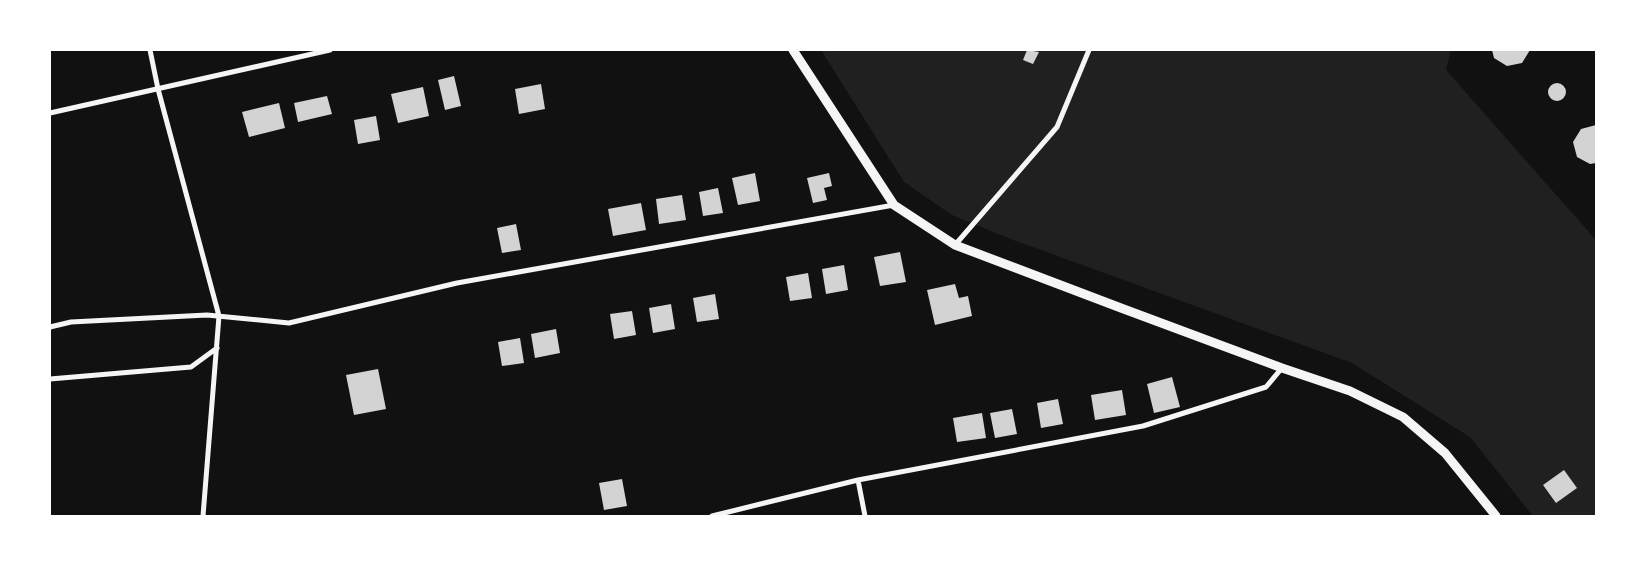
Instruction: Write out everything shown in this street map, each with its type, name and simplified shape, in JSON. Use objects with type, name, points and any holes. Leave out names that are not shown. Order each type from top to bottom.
[{"type":"street","points":[[150,50],[158,89],[219,316],[203,516]]},
{"type":"street","points":[[50,113],[330,50]]},
{"type":"street","points":[[793,50],[894,205],[955,245],[1282,368],[1350,390],[1403,418],[1445,453],[1496,516]]},
{"type":"street","points":[[955,245],[1057,127],[1089,50]]},
{"type":"street","points":[[50,328],[71,322],[207,315],[289,323],[457,283],[894,205]]},
{"type":"street","points":[[50,379],[191,367],[217,348]]},
{"type":"street","points":[[712,516],[858,480],[1143,426],[1266,387],[1282,368]]},
{"type":"street","points":[[858,480],[865,516]]},
{"type":"shaded area","points":[[821,50],[1451,50],[1446,70],[1596,240],[1596,516],[1533,516],[1470,437],[1352,363],[1008,238],[952,215],[904,182]]},
{"type":"building","points":[[1027,50],[1039,52],[1033,64],[1023,60]]},
{"type":"building","points":[[1492,50],[1530,50],[1522,63],[1507,66],[1494,58]]},
{"type":"building","points":[[454,76],[461,106],[445,110],[438,80]]},
{"type":"building","points":[[1553,83],[1561,83],[1566,88],[1564,99],[1553,101],[1548,96],[1548,88]]},
{"type":"building","points":[[541,84],[545,109],[519,114],[515,89]]},
{"type":"building","points":[[423,87],[429,116],[398,123],[391,94]]},
{"type":"building","points":[[327,96],[332,114],[298,122],[294,103]]},
{"type":"building","points":[[279,103],[285,128],[249,137],[242,112]]},
{"type":"building","points":[[376,116],[380,140],[358,144],[354,120]]},
{"type":"building","points":[[1596,125],[1596,163],[1590,164],[1577,157],[1573,142],[1581,129]]},
{"type":"building","points":[[755,173],[760,201],[738,205],[732,178]]},
{"type":"building","points":[[829,173],[832,186],[824,188],[827,200],[813,203],[807,178]]},
{"type":"building","points":[[718,188],[723,213],[703,216],[699,192]]},
{"type":"building","points":[[682,195],[686,220],[659,224],[656,199]]},
{"type":"building","points":[[641,203],[646,230],[613,236],[608,209]]},
{"type":"building","points":[[516,224],[521,250],[502,253],[497,228]]},
{"type":"building","points":[[900,252],[906,282],[880,286],[874,257]]},
{"type":"building","points":[[844,265],[848,290],[826,294],[822,269]]},
{"type":"building","points":[[808,273],[812,298],[790,301],[786,277]]},
{"type":"building","points":[[955,284],[959,298],[968,296],[972,316],[935,325],[927,290]]},
{"type":"building","points":[[715,294],[719,319],[697,322],[693,298]]},
{"type":"building","points":[[671,304],[675,329],[653,333],[649,308]]},
{"type":"building","points":[[632,311],[636,335],[614,339],[610,314]]},
{"type":"building","points":[[556,329],[560,353],[535,358],[531,334]]},
{"type":"building","points":[[520,338],[524,363],[502,366],[498,342]]},
{"type":"building","points":[[378,369],[386,409],[354,415],[346,375]]},
{"type":"building","points":[[1172,377],[1180,407],[1154,413],[1147,384]]},
{"type":"building","points":[[1122,390],[1126,415],[1095,420],[1091,395]]},
{"type":"building","points":[[1058,399],[1063,424],[1041,428],[1037,403]]},
{"type":"building","points":[[1012,409],[1017,434],[995,438],[990,413]]},
{"type":"building","points":[[982,413],[986,438],[957,442],[953,418]]},
{"type":"building","points":[[1564,470],[1577,488],[1556,503],[1543,485]]},
{"type":"building","points":[[622,479],[627,506],[604,510],[599,483]]}]
